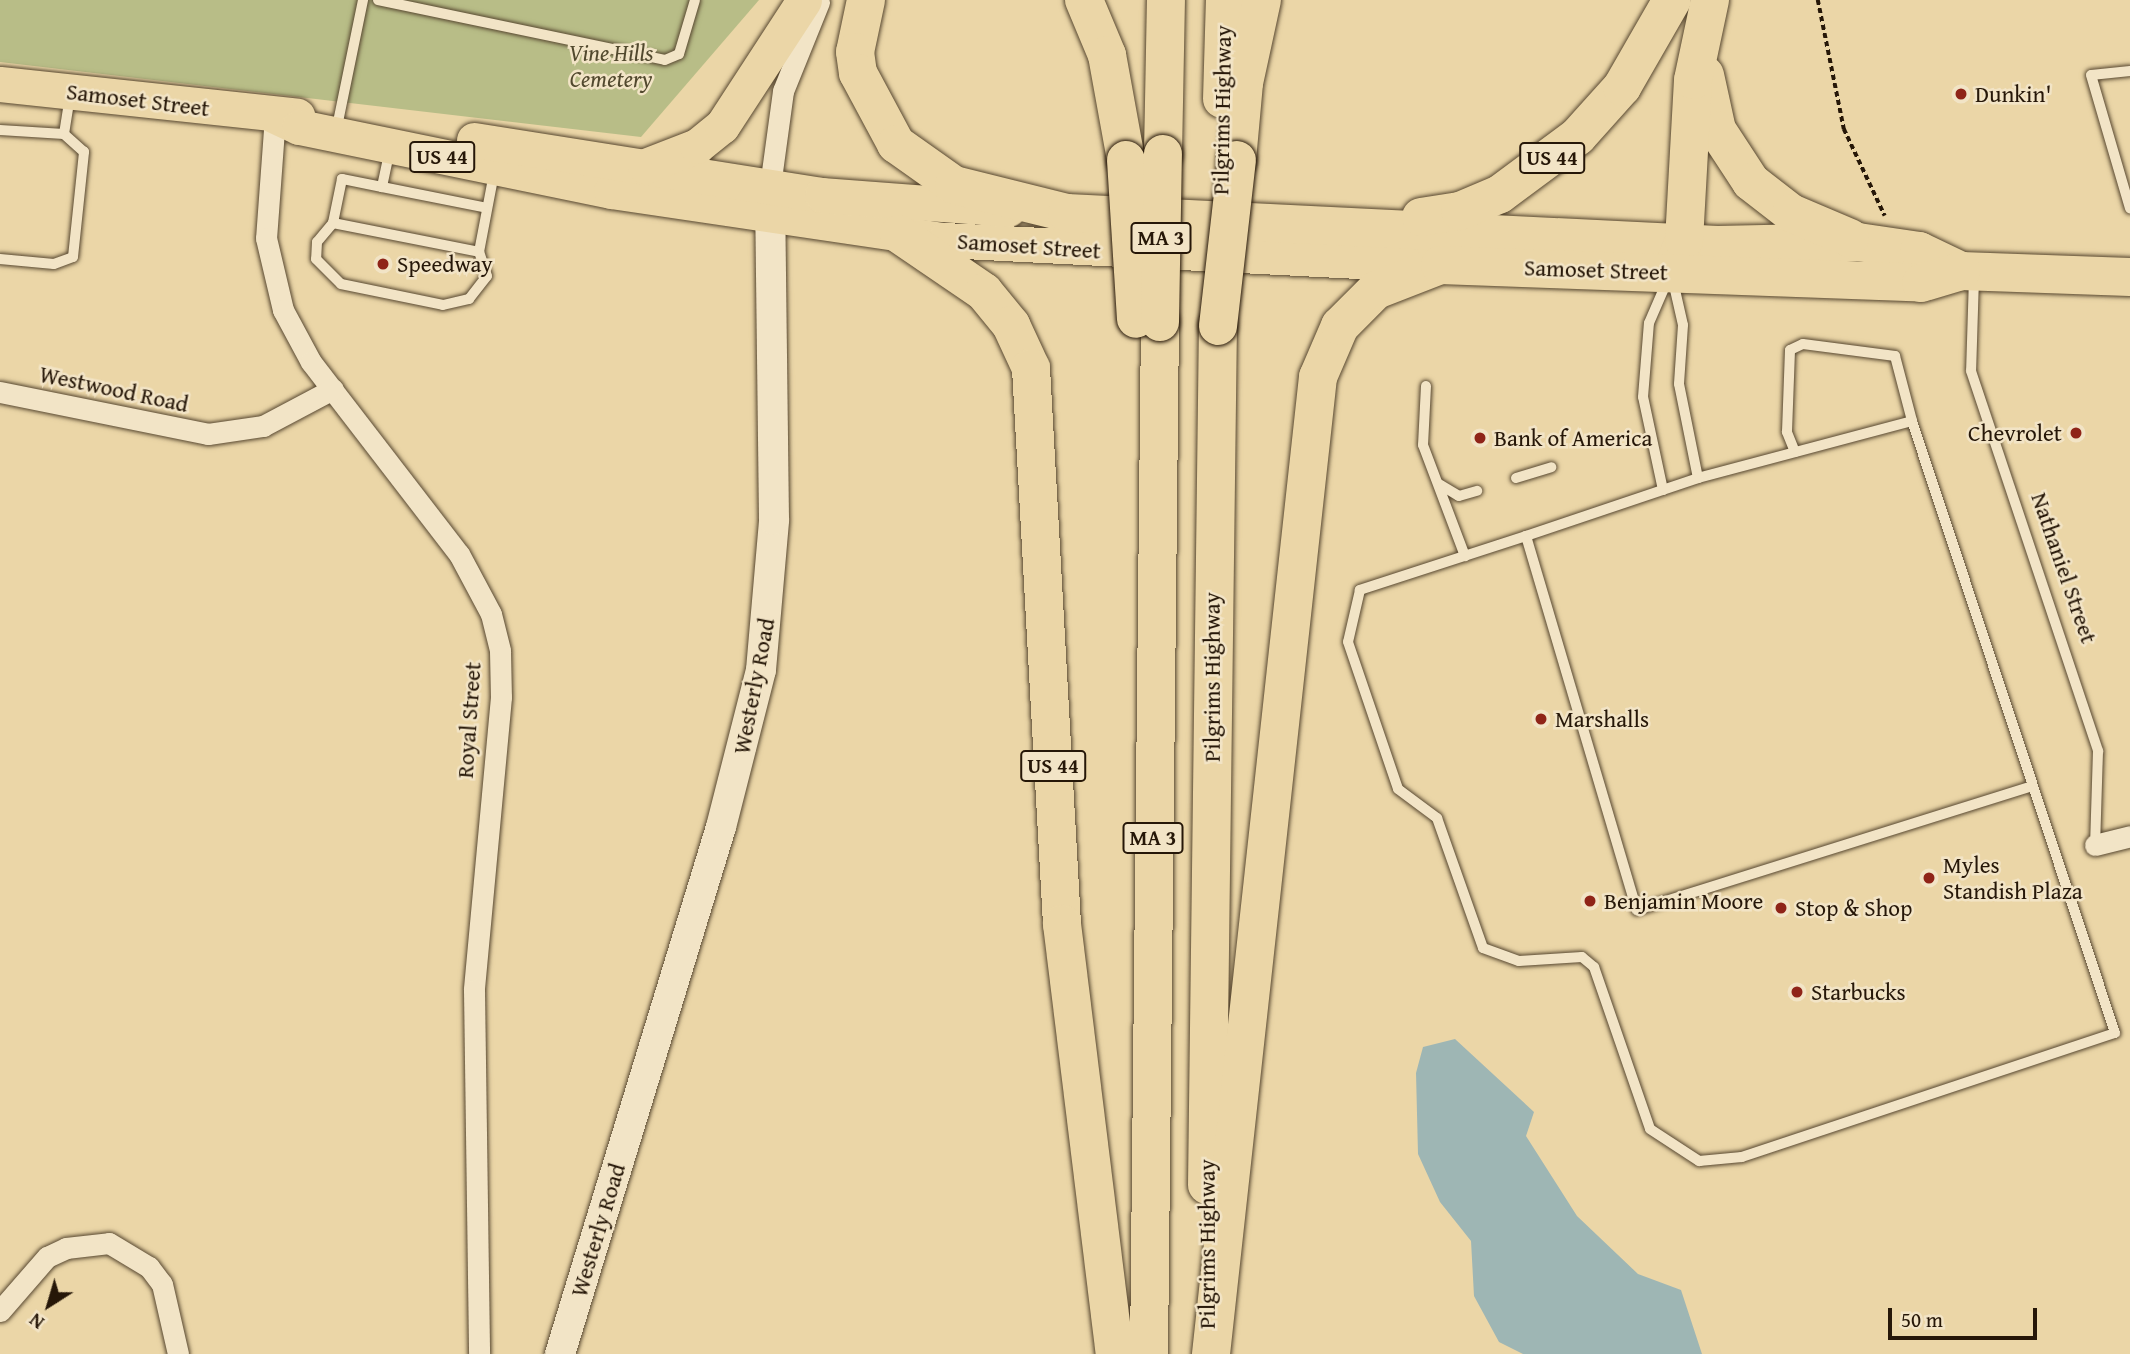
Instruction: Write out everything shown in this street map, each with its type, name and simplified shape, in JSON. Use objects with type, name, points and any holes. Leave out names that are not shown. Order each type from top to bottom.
[{"type":"highway","points":[[866,0],[855,52],[858,73],[896,144],[954,185],[1067,213]]},
{"type":"highway","points":[[1084,0],[1107,55],[1126,160],[1148,321]]},
{"type":"highway","name":"MA 3","points":[[1149,1354],[1157,488],[1136,403],[1148,321],[1163,154],[1166,0]]},
{"type":"highway","name":"Pilgrims Highway","points":[[1209,1354],[1218,326],[1229,160],[1225,0]]},
{"type":"highway","points":[[1229,160],[1262,0]]},
{"type":"highway","name":"US 44","points":[[1368,229],[1477,206],[1529,176],[1622,87],[1672,0]]},
{"type":"highway","points":[[1677,257],[1693,80],[1710,0]]},
{"type":"highway","points":[[1702,42],[1711,112],[1737,167],[1774,203],[1874,234]]},
{"type":"highway","name":"Samoset Street","points":[[1067,213],[1368,229],[1677,257],[1921,284],[1968,271],[2130,277]]},
{"type":"highway","name":"US 44","points":[[899,234],[984,292],[1011,326],[1031,368],[1062,924],[1115,1354]]},
{"type":"highway","name":"Samoset Street","points":[[1440,265],[1677,257],[1874,234],[1968,271]]},
{"type":"highway","points":[[1209,1354],[1318,377],[1340,326],[1359,304],[1393,281],[1440,265]]},
{"type":"main road","points":[[642,167],[697,146],[722,126],[804,0]]},
{"type":"main road","name":"Samoset Street","points":[[0,84],[338,122],[642,167],[899,234],[1147,254],[1440,265]]},
{"type":"main road","name":"Samoset Street","points":[[275,116],[390,146],[495,168],[770,200],[912,204],[1067,213]]},
{"type":"street","name":"Westerly Road","points":[[560,1354],[721,827],[761,670],[774,539],[770,200],[783,91],[820,0]]},
{"type":"street","name":"Royal Street","points":[[275,116],[266,184],[269,264],[293,332],[458,554],[491,614],[500,651],[501,697],[474,990],[479,1354]]},
{"type":"street","name":"Westwood Road","points":[[0,392],[208,434],[262,426],[333,389]]},
{"type":"street","name":"Nathaniel Street","points":[[2095,845],[2130,836]]},
{"type":"street","points":[[0,1311],[47,1257],[66,1248],[109,1243],[149,1266],[162,1284],[177,1354]]},
{"type":"lane","points":[[338,122],[363,0]]},
{"type":"lane","points":[[378,0],[665,60],[679,54],[695,0]]},
{"type":"lane","points":[[2130,71],[2091,75],[2130,208]]},
{"type":"lane","points":[[64,134],[70,92]]},
{"type":"lane","points":[[0,130],[64,134],[84,152],[73,257],[54,264],[0,259]]},
{"type":"lane","points":[[374,189],[390,146]]},
{"type":"lane","points":[[487,208],[442,199],[416,200],[394,189],[374,189],[342,179],[333,223],[317,242],[316,259],[327,275],[341,284],[443,305],[480,289],[487,276],[479,252],[495,168]]},
{"type":"lane","points":[[392,201],[394,189]]},
{"type":"lane","points":[[439,211],[442,199]]},
{"type":"lane","points":[[333,223],[362,225],[479,252]]},
{"type":"lane","points":[[1677,257],[1683,325],[1679,384],[1698,478]]},
{"type":"lane","points":[[1663,490],[1643,397],[1649,324],[1677,257]]},
{"type":"lane","name":"Nathaniel Street","points":[[1968,271],[1970,371],[2098,751],[2095,845]]},
{"type":"lane","points":[[1795,453],[1787,432],[1790,350],[1803,344],[1895,356],[1912,422],[2030,787],[2115,1033],[1742,1157],[1699,1161],[1650,1129],[1603,977],[1582,957],[1519,961],[1483,948],[1437,818],[1398,789],[1348,642],[1360,590],[1698,478],[1795,453],[1912,422]]},
{"type":"lane","points":[[1426,386],[1423,445],[1465,556]]},
{"type":"lane","points":[[1516,478],[1551,467]]},
{"type":"lane","points":[[1437,482],[1459,496],[1477,491]]},
{"type":"lane","points":[[1526,536],[1637,910],[2030,787]]},
{"type":"path","points":[[1818,0],[1844,129],[1874,234]]},
{"type":"green space","name":"Vine Hills Cemetery","points":[[0,0],[759,0],[641,137],[0,62]]},
{"type":"water","points":[[1455,1039],[1534,1112],[1526,1136],[1577,1216],[1638,1274],[1681,1290],[1702,1354],[1523,1354],[1499,1342],[1474,1296],[1471,1241],[1440,1202],[1418,1154],[1416,1073],[1423,1047]]},
{"type":"place","name":"Dunkin'","points":[[1961,94]]},
{"type":"place","name":"Speedway","points":[[383,264]]},
{"type":"place","name":"Chevrolet","points":[[2076,433]]},
{"type":"place","name":"Bank of America","points":[[1480,438]]},
{"type":"place","name":"Marshalls","points":[[1541,719]]},
{"type":"place","name":"Myles Standish Plaza","points":[[1929,878]]},
{"type":"place","name":"Benjamin Moore","points":[[1590,901]]},
{"type":"place","name":"Stop & Shop","points":[[1781,908]]},
{"type":"place","name":"Starbucks","points":[[1797,992]]}]
